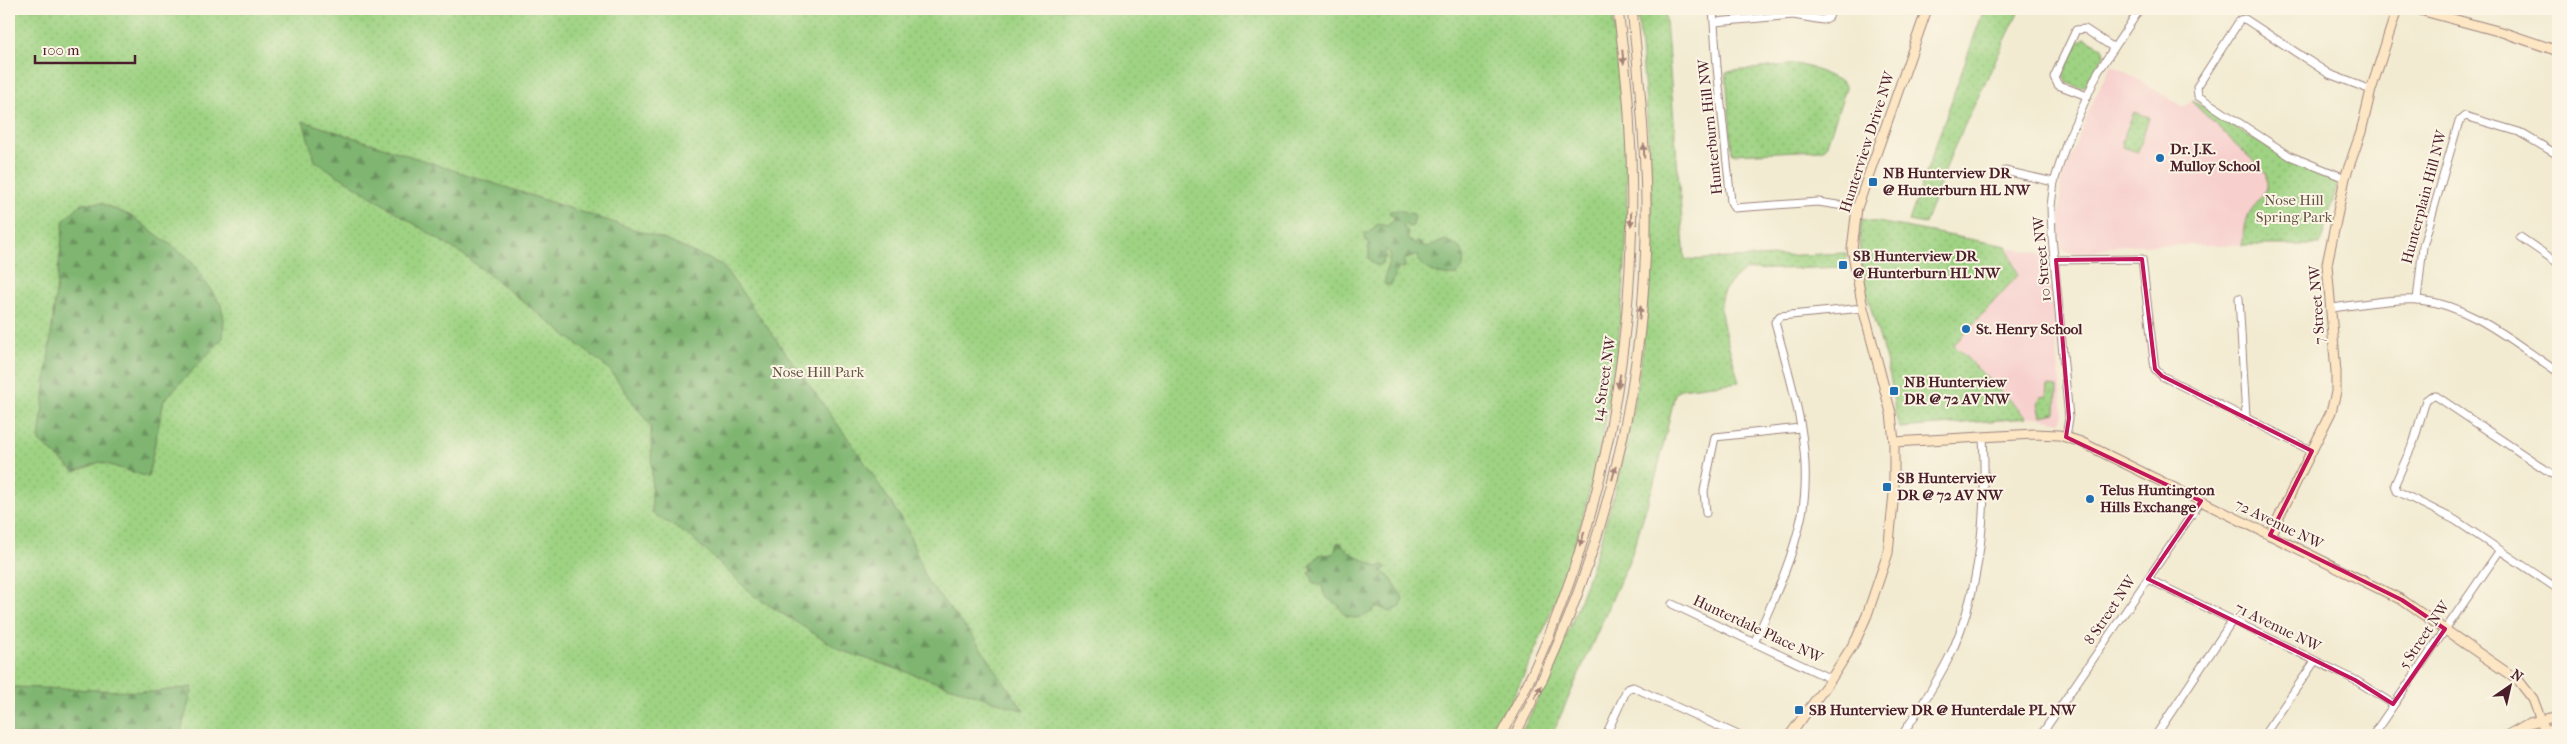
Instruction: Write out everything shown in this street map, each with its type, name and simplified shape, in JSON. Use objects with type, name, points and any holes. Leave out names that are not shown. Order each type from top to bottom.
[{"type":"street","name":"14 Street NW","points":[[1500,735],[1524,690],[1555,619],[1584,534],[1603,463],[1622,365],[1627,315],[1632,211],[1629,114],[1618,9]]},
{"type":"street","name":"14 Street NW","points":[[1515,735],[1544,681],[1581,587],[1617,463],[1635,364],[1643,286],[1646,203],[1642,107],[1632,9]]},
{"type":"street","name":"Hunterburn Hill NW","points":[[1713,9],[1731,202],[1734,208],[1818,202],[1857,208]]},
{"type":"street","points":[[1715,22],[1793,14],[1823,20],[1829,17],[1832,9]]},
{"type":"street","name":"Hunterview Drive NW","points":[[1790,735],[1831,679],[1856,640],[1868,615],[1888,553],[1894,493],[1894,442],[1891,413],[1863,308],[1852,249],[1857,208],[1927,9]]},
{"type":"street","name":"10 Street NW","points":[[2066,437],[2069,418],[2051,206],[2054,182],[2067,141],[2087,96],[2114,48],[2140,9]]},
{"type":"street","name":"7 Street NW","points":[[2270,535],[2331,412],[2336,392],[2327,264],[2345,178],[2361,132],[2371,90],[2397,9]]},
{"type":"street","points":[[2416,9],[2505,33],[2558,52]]},
{"type":"street","points":[[2345,178],[2290,156],[2198,96],[2197,87],[2240,20],[2245,19],[2329,74],[2371,90]]},
{"type":"street","points":[[2087,96],[2058,85],[2054,77],[2076,30],[2085,29],[2114,48]]},
{"type":"street","name":"Hunterplain Hill NW","points":[[2417,300],[2422,246],[2459,121],[2465,116],[2519,132],[2558,155]]},
{"type":"street","points":[[2005,171],[2054,182]]},
{"type":"street","points":[[2520,237],[2558,263]]},
{"type":"street","points":[[2056,260],[2142,258],[2155,369],[2162,376],[2312,451]]},
{"type":"street","points":[[2239,298],[2246,417]]},
{"type":"street","points":[[2331,308],[2417,300],[2442,304],[2466,312],[2558,372]]},
{"type":"street","points":[[1754,643],[1784,577],[1802,512],[1805,473],[1796,403],[1775,322],[1780,316],[1863,308]]},
{"type":"street","points":[[2558,478],[2436,396],[2426,400],[2414,440],[2395,484],[2397,491],[2431,506],[2558,589]]},
{"type":"street","points":[[1706,512],[1704,491],[1715,438],[1800,428]]},
{"type":"street","name":"72 Avenue NW","points":[[1894,442],[2034,434],[2066,437],[2109,454],[2402,600],[2519,680],[2533,699],[2545,731]]},
{"type":"street","points":[[1902,735],[1929,696],[1954,646],[1972,586],[1982,532],[1985,481],[1983,437]]},
{"type":"street","name":"8 Street NW","points":[[2041,735],[2201,501]]},
{"type":"street","name":"5 Street NW","points":[[2373,735],[2500,550]]},
{"type":"street","name":"71 Avenue NW","points":[[2148,579],[2356,680],[2393,704]]},
{"type":"street","name":"Hunterdale Place NW","points":[[1672,604],[1831,679]]},
{"type":"street","points":[[2156,735],[2232,621]]},
{"type":"street","points":[[2264,735],[2315,661]]},
{"type":"street","points":[[1606,735],[1627,690],[1633,687],[1738,735]]},
{"type":"street","points":[[2508,735],[2541,719],[2558,716]]},
{"type":"street","points":[[2533,735],[2558,728]]},
{"type":"highlighted area","points":[[2142,259],[2155,369],[2162,376],[2312,451],[2270,535],[2402,600],[2445,629],[2393,704],[2355,680],[2148,579],[2201,501],[2066,437],[2069,418],[2056,260]]},
{"type":"shaded area","name":"Dr. J.K. Mulloy School","points":[[2112,64],[2183,107],[2191,101],[2267,174],[2267,188],[2247,216],[2242,245],[2130,245],[2110,246],[2093,252],[2069,253],[2062,249],[2059,224],[2061,181],[2093,101]]},
{"type":"shaded area","name":"St. Henry School","points":[[1861,219],[2049,256],[2063,418],[2061,422],[2036,417],[1900,428],[1886,361],[1865,290],[1858,247]]},
{"type":"green space","name":"Nose Hill Park","points":[[9,9],[1612,9],[1625,129],[1627,208],[1624,286],[1615,364],[1602,441],[1583,517],[1558,592],[1529,664],[1494,735],[9,735]]},
{"type":"green space","points":[[1637,9],[1665,9],[1685,260],[1846,253],[1847,267],[1745,270],[1724,291],[1721,299],[1722,317],[1739,382],[1680,389],[1675,394],[1656,476],[1631,556],[1552,735],[1520,735],[1550,674],[1599,546],[1617,480],[1632,413],[1643,345],[1649,277],[1651,208],[1646,108]]},
{"type":"green space","points":[[1984,9],[2020,9],[1952,152],[1925,224],[1909,221]]},
{"type":"green space","points":[[2085,38],[2102,47],[2104,55],[2087,84],[2081,88],[2067,83],[2063,76],[2078,42]]},
{"type":"green space","points":[[1796,64],[1812,68],[1843,82],[1846,88],[1826,147],[1822,150],[1732,154],[1726,72]]},
{"type":"green space","name":"Nose Hill Spring Park","points":[[2192,100],[2287,160],[2334,178],[2337,186],[2320,245],[2242,245],[2247,216],[2267,188],[2267,174]]},
{"type":"green space","points":[[2134,112],[2149,117],[2138,152],[2123,147],[2122,141]]},
{"type":"green space","points":[[303,121],[661,238],[722,265],[860,455],[907,528],[927,581],[974,638],[1024,711],[840,650],[753,595],[691,537],[652,513],[651,427],[609,369],[465,256],[315,161]]},
{"type":"green space","points":[[101,203],[131,216],[189,258],[221,305],[224,319],[223,338],[164,400],[148,477],[100,462],[75,472],[39,441],[64,220],[81,204]]},
{"type":"green space","points":[[1400,210],[1415,215],[1413,226],[1410,227],[1404,224],[1403,226],[1408,232],[1407,239],[1416,244],[1417,241],[1426,247],[1446,240],[1459,247],[1464,255],[1463,266],[1457,275],[1432,272],[1422,265],[1417,255],[1404,260],[1405,267],[1398,269],[1391,285],[1385,285],[1390,254],[1387,250],[1385,251],[1386,257],[1380,265],[1375,265],[1369,259],[1369,243],[1365,240],[1365,233],[1370,232],[1377,224],[1387,226],[1395,219],[1389,213],[1390,211]]},
{"type":"green space","name":"St. Henry School","points":[[1861,219],[2007,246],[2018,275],[1954,345],[2027,418],[1900,428],[1895,410],[1890,376],[1863,279],[1859,239]]},
{"type":"green space","points":[[2048,386],[2057,387],[2056,413],[2041,416],[2038,403],[2041,397],[2047,396]]},
{"type":"green space","points":[[1340,542],[1349,552],[1377,567],[1384,565],[1386,568],[1381,571],[1390,577],[1403,598],[1401,607],[1389,612],[1377,606],[1373,611],[1362,617],[1351,618],[1342,611],[1339,605],[1328,598],[1322,586],[1314,583],[1309,572],[1312,569],[1310,566],[1319,555],[1334,554],[1337,543]]},
{"type":"green space","points":[[15,687],[152,692],[193,687],[180,735],[9,735],[9,689]]},
{"type":"place","name":"Dr. J.K. Mulloy School","points":[[2160,158]]},
{"type":"place","name":"NB Hunterview DR @ Hunterburn HL NW","points":[[1873,182]]},
{"type":"place","name":"SB Hunterview DR @ Hunterburn HL NW","points":[[1843,265]]},
{"type":"place","name":"St. Henry School","points":[[1966,329]]},
{"type":"place","name":"NB Hunterview DR @ 72 AV NW","points":[[1894,391]]},
{"type":"place","name":"SB Hunterview DR @ 72 AV NW","points":[[1887,487]]},
{"type":"place","name":"Telus Huntington Hills Exchange","points":[[2090,499]]},
{"type":"place","name":"SB Hunterview DR @ Hunterdale PL NW","points":[[1799,710]]}]
